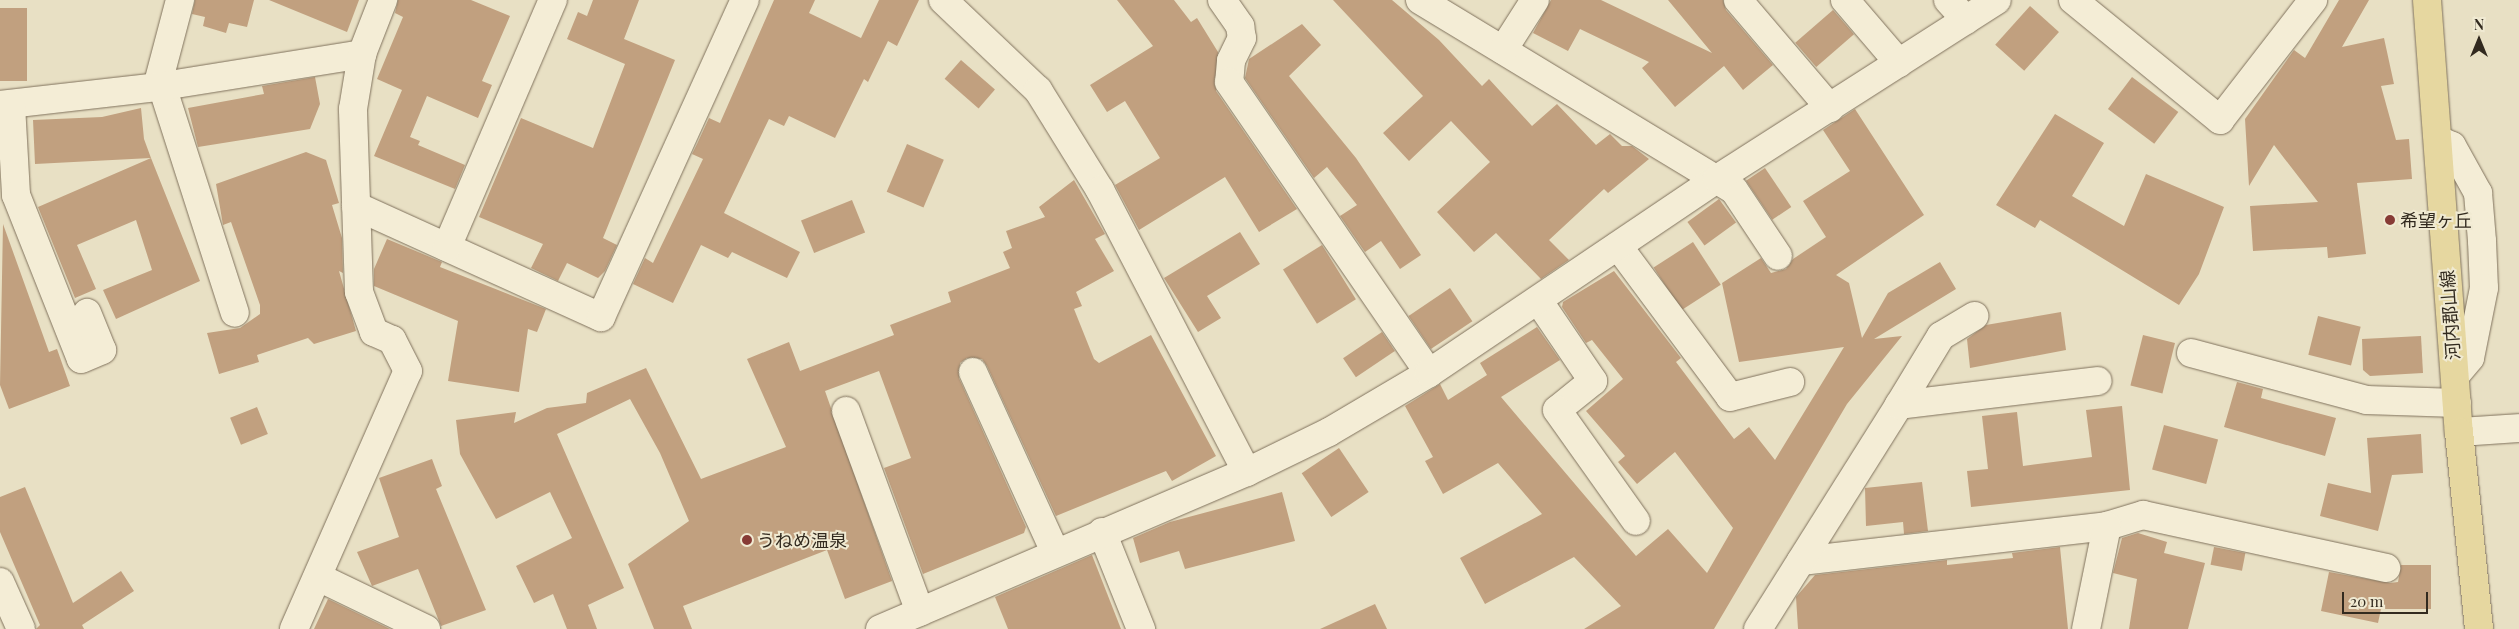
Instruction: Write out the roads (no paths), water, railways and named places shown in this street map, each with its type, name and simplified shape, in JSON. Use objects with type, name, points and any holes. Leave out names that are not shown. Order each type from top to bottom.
[{"type":"main road","name":"河内郡山線","points":[[2427,0],[2459,432],[2479,629]]},
{"type":"street","points":[[180,0],[159,87],[235,313]]},
{"type":"street","points":[[294,629],[408,371],[392,340],[374,332],[359,292],[353,109],[362,54],[383,0]]},
{"type":"street","points":[[447,247],[553,0]]},
{"type":"street","points":[[356,206],[601,317],[745,0]]},
{"type":"street","points":[[943,0],[1038,90],[1100,190],[1247,472]]},
{"type":"street","points":[[1222,0],[1240,26],[1242,38],[1231,61],[1230,82],[1429,373]]},
{"type":"street","points":[[1420,0],[1734,190],[1778,256]]},
{"type":"street","points":[[1503,50],[1535,0]]},
{"type":"street","points":[[1738,0],[1830,108]]},
{"type":"street","points":[[1845,0],[1899,63]]},
{"type":"street","points":[[1948,0],[1966,20]]},
{"type":"street","points":[[880,629],[1055,552],[1247,472],[1429,373],[1717,179],[1998,0]]},
{"type":"street","points":[[2072,0],[2220,120],[2313,0]]},
{"type":"street","points":[[87,312],[102,350],[81,359],[16,195],[6,105],[159,87],[362,54]]},
{"type":"street","points":[[2438,140],[2452,146],[2478,194],[2482,241],[2484,288],[2470,358],[2455,376]]},
{"type":"street","points":[[1618,246],[1730,396],[1790,382]]},
{"type":"street","points":[[1538,300],[1593,381],[1557,410],[1636,521]]},
{"type":"street","points":[[1758,629],[1941,336],[1974,316]]},
{"type":"street","points":[[2191,353],[2366,400],[2457,403]]},
{"type":"street","points":[[973,372],[1055,552]]},
{"type":"street","points":[[1899,405],[2098,381]]},
{"type":"street","points":[[846,412],[920,612]]},
{"type":"street","points":[[2459,432],[2519,428]]},
{"type":"street","points":[[1801,561],[2107,526],[2143,515],[2386,568]]},
{"type":"street","points":[[2086,629],[2107,526]]},
{"type":"street","points":[[1102,532],[1141,629]]},
{"type":"street","points":[[318,577],[426,629]]},
{"type":"street","points":[[3,598],[21,629]]},
{"type":"place","name":"希望ヶ丘","points":[[2390,220]]},
{"type":"place","name":"うねめ温泉","points":[[747,540]]}]
